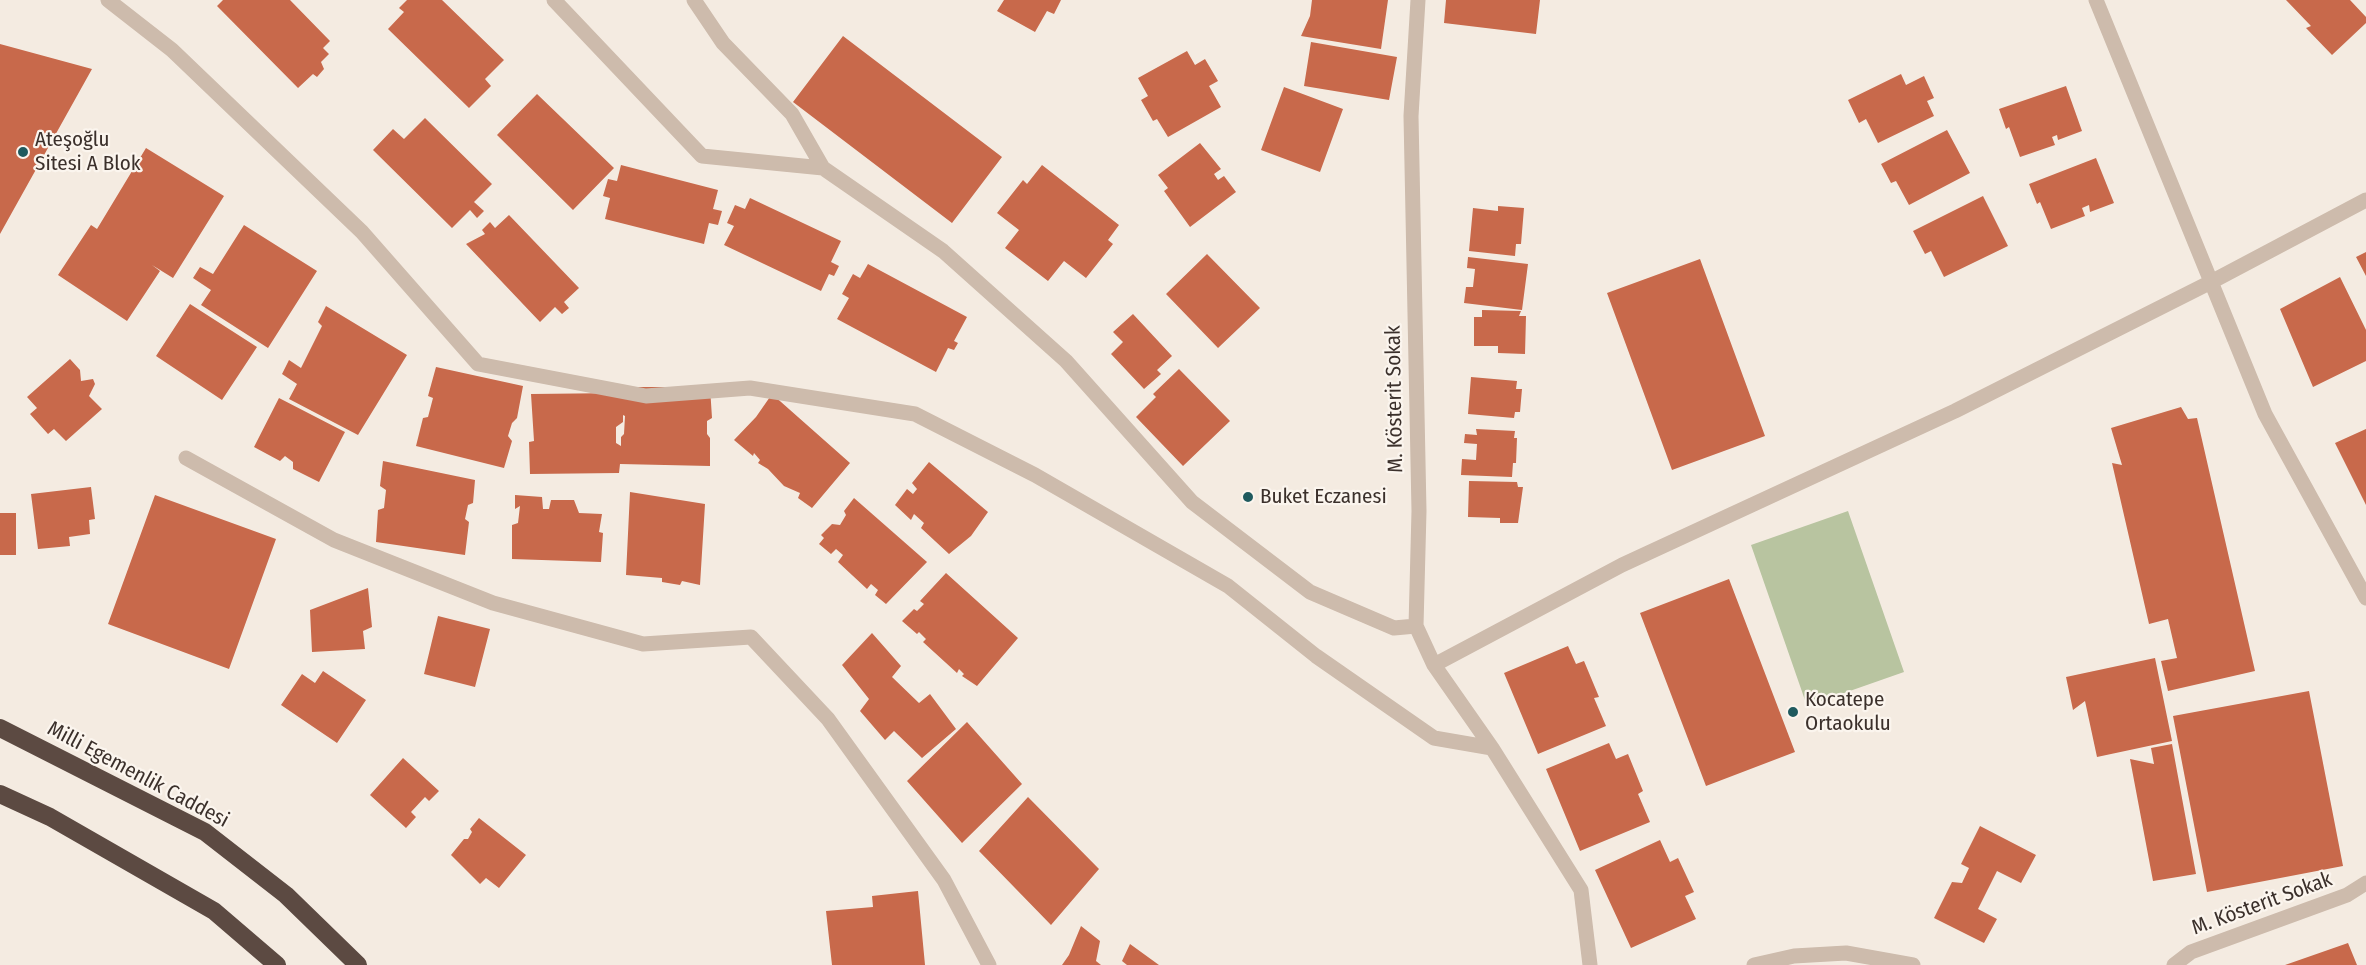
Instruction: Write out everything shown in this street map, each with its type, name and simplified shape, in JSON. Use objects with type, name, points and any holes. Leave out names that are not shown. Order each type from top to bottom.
[{"type":"highway","name":"Milli Egemenlik Caddesi","points":[[0,728],[205,832],[286,895],[358,965]]},
{"type":"highway","points":[[0,794],[50,817],[214,911],[277,965]]},
{"type":"street","points":[[108,0],[172,50],[362,232],[478,364],[646,396],[750,388],[915,414],[1035,475],[1228,586],[1316,656],[1434,738],[1492,748]]},
{"type":"street","points":[[554,0],[702,156],[823,168]]},
{"type":"street","points":[[694,0],[723,43],[792,114],[823,168],[943,251],[1066,361],[1192,502],[1310,592],[1394,628],[1416,626]]},
{"type":"street","name":"M. Kösterit Sokak","points":[[1418,0],[1411,116],[1419,511],[1416,626],[1434,665],[1492,748],[1581,890],[1590,965]]},
{"type":"street","points":[[2096,0],[2265,414],[2366,598]]},
{"type":"street","points":[[1434,665],[1622,565],[1955,411],[2211,282],[2366,200]]},
{"type":"street","points":[[186,458],[334,540],[492,603],[643,644],[751,637],[828,718],[944,880],[989,965]]},
{"type":"street","name":"M. Kösterit Sokak","points":[[2174,965],[2192,952],[2348,895],[2366,883]]},
{"type":"street","points":[[1754,965],[1794,956],[1913,965]]},
{"type":"green space","points":[[1848,511],[1904,672],[1807,706],[1751,545]]},
{"type":"building","points":[[223,0],[290,0],[330,41],[323,48],[329,54],[321,62],[324,69],[317,77],[313,74],[298,88],[217,6]]},
{"type":"building","points":[[407,0],[442,0],[504,60],[485,79],[491,86],[469,108],[388,29],[404,12],[399,8]]},
{"type":"building","points":[[1004,0],[1061,0],[1054,14],[1047,11],[1035,32],[997,11]]},
{"type":"building","points":[[1312,0],[1388,0],[1381,49],[1301,36],[1310,16]]},
{"type":"building","points":[[1446,0],[1540,0],[1536,34],[1444,23]]},
{"type":"building","points":[[2286,0],[2350,0],[2366,17],[2366,23],[2332,55],[2306,28],[2311,26]]},
{"type":"building","points":[[843,36],[1002,157],[952,223],[793,102]]},
{"type":"building","points":[[1311,42],[1397,57],[1389,100],[1304,86]]},
{"type":"building","name":"Ateşoğlu Sitesi A Blok","points":[[0,44],[92,69],[0,234]]},
{"type":"building","points":[[1187,51],[1195,65],[1205,59],[1218,81],[1209,86],[1221,107],[1168,137],[1157,119],[1153,121],[1141,100],[1148,96],[1138,78]]},
{"type":"building","points":[[1901,74],[1906,85],[1924,76],[1934,98],[1927,101],[1934,116],[1878,143],[1866,119],[1859,123],[1848,100]]},
{"type":"building","points":[[2066,86],[2082,131],[2058,140],[2057,135],[2052,137],[2055,145],[2020,157],[2009,127],[2006,129],[1999,109]]},
{"type":"building","points":[[1284,87],[1343,109],[1320,172],[1261,150]]},
{"type":"building","points":[[537,94],[614,168],[573,210],[497,135]]},
{"type":"building","points":[[425,118],[492,184],[474,202],[484,211],[477,218],[470,210],[452,228],[373,150],[393,129],[404,139]]},
{"type":"building","points":[[1947,130],[1970,173],[1909,205],[1896,181],[1891,183],[1881,164]]},
{"type":"building","points":[[1200,143],[1221,169],[1214,174],[1218,180],[1224,176],[1236,192],[1190,227],[1164,191],[1168,188],[1158,175]]},
{"type":"building","points":[[146,148],[224,196],[173,278],[152,265],[160,271],[127,321],[58,275],[91,225],[97,229]]},
{"type":"building","points":[[2096,158],[2114,203],[2090,212],[2089,205],[2082,208],[2085,216],[2051,229],[2040,202],[2037,204],[2029,184]]},
{"type":"building","points":[[621,165],[718,190],[713,209],[722,211],[718,225],[709,223],[704,244],[605,219],[610,198],[603,196],[608,179],[617,181]]},
{"type":"building","points":[[1042,165],[1119,225],[1108,240],[1113,244],[1086,278],[1064,261],[1048,281],[1005,248],[1019,230],[997,213],[1023,180],[1027,184]]},
{"type":"building","points":[[1983,196],[2008,246],[1944,277],[1931,251],[1925,254],[1913,231]]},
{"type":"building","points":[[750,198],[841,241],[831,262],[839,266],[834,276],[829,274],[821,291],[724,245],[734,226],[727,223],[735,205],[745,209]]},
{"type":"building","points":[[1498,206],[1524,208],[1521,244],[1516,244],[1515,256],[1469,251],[1473,208],[1498,211]]},
{"type":"building","points":[[509,215],[579,288],[564,302],[569,308],[562,314],[555,307],[540,322],[466,244],[485,234],[482,230],[490,222],[495,228]]},
{"type":"building","points":[[244,225],[317,271],[268,348],[201,305],[211,290],[193,278],[200,267],[213,274]]},
{"type":"building","points":[[2366,252],[2366,276],[2356,257]]},
{"type":"building","points":[[1207,254],[1260,308],[1218,348],[1166,294]]},
{"type":"building","points":[[1468,257],[1528,264],[1522,310],[1464,303],[1466,287],[1473,287],[1475,269],[1467,268]]},
{"type":"building","points":[[1700,259],[1765,436],[1672,470],[1607,293]]},
{"type":"building","points":[[868,264],[967,317],[954,341],[958,343],[954,350],[948,348],[936,372],[837,319],[849,298],[842,294],[853,274],[860,278]]},
{"type":"building","points":[[2340,277],[2366,330],[2366,361],[2313,387],[2280,309]]},
{"type":"building","points":[[190,304],[257,347],[222,400],[156,356]]},
{"type":"building","points":[[326,306],[407,355],[358,435],[289,399],[297,384],[282,374],[289,360],[301,368],[322,326],[318,322]]},
{"type":"building","points":[[1482,310],[1521,311],[1519,316],[1526,316],[1525,354],[1498,353],[1498,346],[1474,346],[1474,317],[1482,317]]},
{"type":"building","points":[[1133,314],[1172,356],[1157,370],[1161,374],[1144,389],[1111,354],[1123,342],[1113,332]]},
{"type":"building","points":[[70,359],[80,370],[81,381],[93,379],[95,384],[89,396],[102,409],[66,441],[54,429],[48,434],[30,414],[37,408],[27,397]]},
{"type":"building","points":[[436,367],[523,386],[517,418],[512,423],[508,436],[512,441],[504,468],[416,446],[423,418],[428,417],[433,398],[428,396]]},
{"type":"building","points":[[1179,369],[1230,421],[1183,466],[1136,417],[1156,397],[1153,394]]},
{"type":"building","points":[[1471,377],[1517,381],[1516,389],[1522,389],[1520,412],[1515,412],[1514,418],[1468,414]]},
{"type":"building","points":[[620,387],[710,387],[712,418],[707,421],[707,434],[710,438],[710,466],[620,464],[619,473],[530,474],[529,442],[534,441],[531,394],[621,393]],"holes":[[[623,415],[625,416],[624,434],[621,437],[621,446],[616,443],[616,427],[623,422]]]},
{"type":"building","points":[[772,394],[850,463],[812,508],[798,498],[800,493],[784,486],[768,469],[758,463],[760,460],[754,453],[753,456],[734,440],[756,417]]},
{"type":"building","points":[[279,398],[345,432],[319,482],[293,469],[293,462],[285,456],[280,461],[254,447]]},
{"type":"building","points":[[2181,407],[2188,419],[2197,418],[2255,671],[2168,691],[2161,661],[2177,658],[2168,619],[2149,624],[2112,463],[2122,465],[2111,428]]},
{"type":"building","points":[[1476,429],[1515,431],[1516,463],[1513,463],[1512,477],[1461,475],[1462,459],[1476,460],[1477,444],[1464,443],[1465,434],[1477,435]]},
{"type":"building","points":[[2366,429],[2366,505],[2335,443]]},
{"type":"building","points":[[383,461],[475,480],[473,503],[468,505],[465,519],[469,522],[465,555],[376,542],[378,510],[384,508],[386,490],[380,486]]},
{"type":"building","points":[[929,462],[988,512],[971,536],[949,554],[921,528],[924,523],[914,514],[911,520],[895,505],[907,489],[913,494],[917,489],[912,483]]},
{"type":"building","points":[[1469,481],[1517,482],[1518,487],[1523,487],[1518,523],[1500,523],[1500,518],[1468,517]]},
{"type":"building","points":[[91,487],[95,519],[89,520],[90,534],[69,537],[70,546],[38,549],[31,494]]},
{"type":"building","points":[[630,492],[705,504],[700,585],[682,581],[680,585],[662,582],[662,578],[626,575]]},
{"type":"building","points":[[155,495],[276,539],[229,669],[108,624]]},
{"type":"building","points":[[515,495],[542,497],[543,509],[549,509],[551,500],[574,500],[579,513],[602,514],[599,532],[603,533],[601,562],[512,559],[512,525],[518,523],[520,506],[515,509]]},
{"type":"building","points":[[854,498],[927,562],[886,604],[875,595],[878,590],[871,584],[867,589],[838,562],[843,555],[836,549],[831,554],[819,544],[824,538],[821,535],[832,524],[840,525],[846,515],[844,511]]},
{"type":"building","points":[[0,513],[16,513],[16,555],[0,555]]},
{"type":"building","points":[[946,573],[1018,638],[977,686],[962,676],[964,674],[959,669],[957,673],[923,642],[926,639],[919,632],[917,634],[902,621],[914,609],[917,611],[924,604],[920,601]]},
{"type":"building","points":[[1729,579],[1795,752],[1706,786],[1640,613]]},
{"type":"building","points":[[368,588],[372,627],[363,631],[365,649],[312,652],[310,610]]},
{"type":"building","points":[[438,616],[490,629],[475,687],[424,674]]},
{"type":"building","points":[[872,633],[901,666],[892,677],[919,703],[930,694],[956,729],[922,758],[894,731],[885,740],[860,711],[869,699],[842,665]]},
{"type":"building","points":[[1568,646],[1576,664],[1584,661],[1599,697],[1594,698],[1606,726],[1538,754],[1504,673]]},
{"type":"building","points":[[2155,658],[2172,741],[2097,757],[2085,701],[2073,710],[2066,677]]},
{"type":"building","points":[[323,671],[366,700],[337,743],[281,705],[302,674],[315,683]]},
{"type":"building","points":[[2309,691],[2343,866],[2207,892],[2173,716]]},
{"type":"building","points":[[967,722],[1022,784],[962,843],[907,781]]},
{"type":"building","points":[[1609,743],[1616,759],[1628,754],[1643,791],[1638,794],[1650,822],[1580,851],[1546,769]]},
{"type":"building","points":[[2172,744],[2196,874],[2153,881],[2130,759],[2154,764],[2151,748]]},
{"type":"building","points":[[403,758],[439,791],[429,801],[425,797],[411,812],[416,817],[406,828],[370,795]]},
{"type":"building","points":[[1028,797],[1099,869],[1051,925],[979,851]]},
{"type":"building","points":[[479,818],[526,855],[499,888],[486,878],[480,884],[451,855],[464,839],[468,839],[472,832],[470,829]]},
{"type":"building","points":[[1980,826],[2036,855],[2021,883],[1997,871],[1978,909],[1997,919],[1984,943],[1934,918],[1952,882],[1962,883],[1969,868],[1961,864]]},
{"type":"building","points":[[1660,840],[1670,862],[1678,858],[1694,892],[1685,896],[1696,919],[1631,948],[1595,870]]},
{"type":"building","points":[[918,891],[925,965],[832,965],[826,911],[873,907],[872,896]]},
{"type":"building","points":[[1081,926],[1100,941],[1096,961],[1101,965],[1062,965],[1069,955]]},
{"type":"building","points":[[2348,943],[2357,965],[2285,965]]},
{"type":"building","points":[[1130,944],[1159,965],[1127,965],[1122,961]]},
{"type":"place","name":"Ateşoğlu Sitesi A Blok","points":[[23,152]]},
{"type":"place","name":"Buket Eczanesi","points":[[1248,497]]},
{"type":"place","name":"Kocatepe Ortaokulu","points":[[1793,712]]}]
